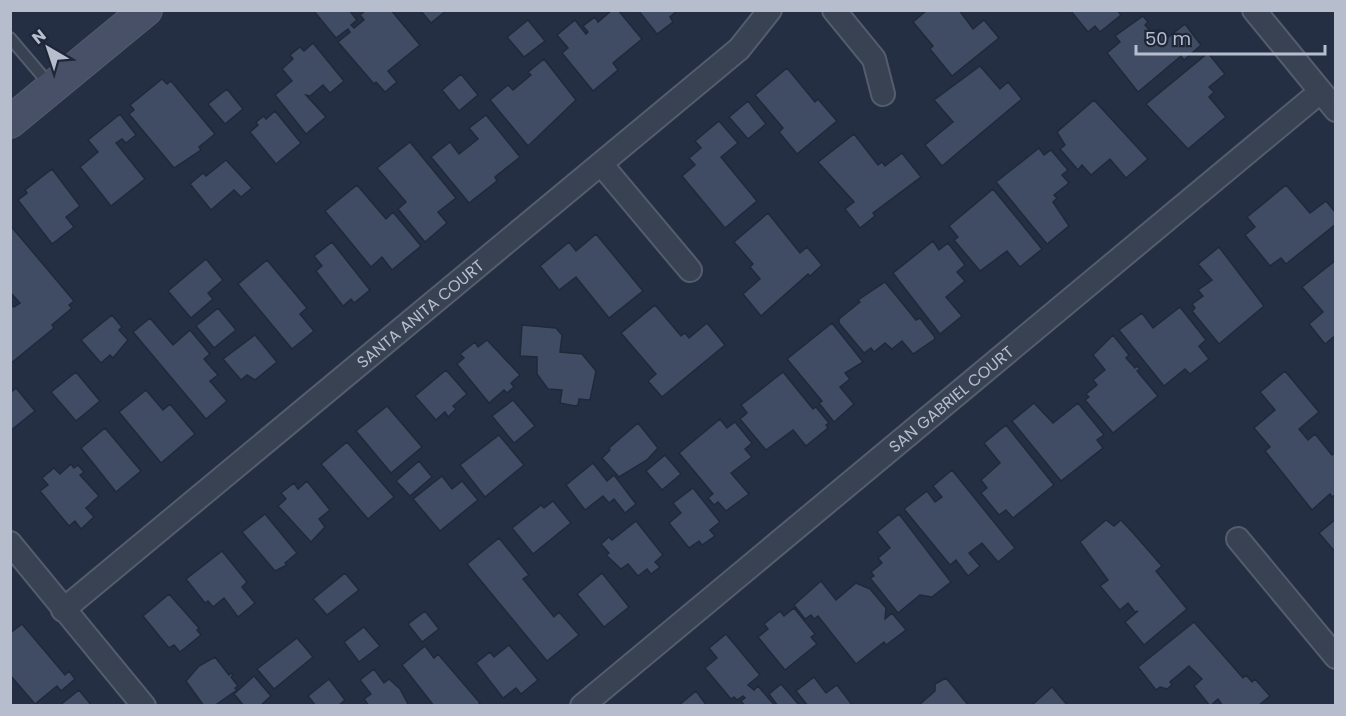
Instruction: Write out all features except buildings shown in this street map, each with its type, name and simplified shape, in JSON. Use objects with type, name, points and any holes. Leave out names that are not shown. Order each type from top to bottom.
[{"type":"street","points":[[10,122],[146,10]]},
{"type":"street","name":"SANTA ANITA COURT","points":[[63,610],[739,49],[770,10]]},
{"type":"street","points":[[834,10],[874,59],[883,94]]},
{"type":"street","points":[[1254,10],[1335,110]]},
{"type":"street","name":"SAN GABRIEL COURT","points":[[582,705],[1320,92]]},
{"type":"street","points":[[600,164],[690,270]]},
{"type":"street","points":[[1238,539],[1335,657]]},
{"type":"street","points":[[14,554],[144,705]]},
{"type":"lane","points":[[10,38],[52,87]]}]
